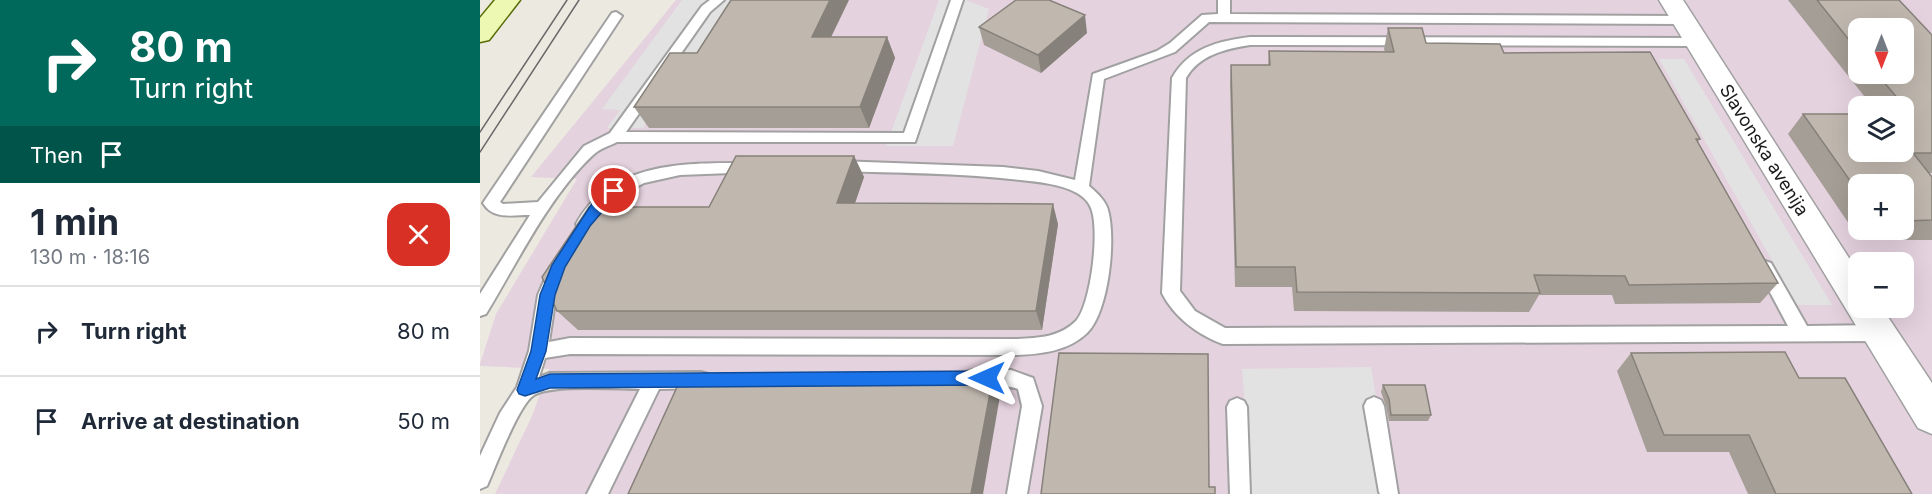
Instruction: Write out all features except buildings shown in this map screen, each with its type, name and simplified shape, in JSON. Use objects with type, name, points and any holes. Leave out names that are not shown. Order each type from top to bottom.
[{"type":"street","points":[[480,34],[508,0]]},
{"type":"street","name":"Slavonska avenija","points":[[1683,21],[1848,284]]},
{"type":"street","points":[[1872,320],[1919,376],[1932,416]]},
{"type":"lane","points":[[615,137],[706,9],[718,0]]},
{"type":"lane","points":[[480,309],[542,208],[569,172],[589,150],[615,137],[910,138],[957,0]]},
{"type":"lane","points":[[1224,0],[1224,18]]},
{"type":"lane","points":[[542,208],[500,210],[491,203],[616,16]]},
{"type":"lane","points":[[1081,188],[1098,77],[1169,49],[1186,37],[1195,24],[1206,18],[1683,21]]},
{"type":"lane","points":[[1683,21],[1640,42],[1250,41],[1230,43],[1196,58],[1182,69],[1179,78],[1171,293],[1189,316],[1223,336],[1802,332],[1872,320]]},
{"type":"lane","points":[[1640,42],[1651,63]]},
{"type":"lane","points":[[538,351],[570,346],[1017,347],[1053,345],[1081,327],[1092,310],[1103,238],[1098,206],[1081,188],[1053,179],[1013,174],[827,166]]},
{"type":"lane","points":[[575,240],[598,205],[614,191],[632,180],[669,170],[770,168]]},
{"type":"lane","points":[[1755,249],[1802,332]]},
{"type":"lane","points":[[480,479],[507,419],[525,390],[538,351],[548,295],[564,257]]},
{"type":"lane","points":[[952,378],[1011,378],[1026,384],[1032,406],[1017,494]]},
{"type":"lane","points":[[597,494],[654,380]]},
{"type":"lane","points":[[525,390],[550,381],[725,380]]},
{"type":"lane","points":[[1374,406],[1389,492]]},
{"type":"lane","points":[[1237,407],[1240,494]]},
{"type":"shaded area","points":[[676,0],[1932,0],[1932,494],[495,494],[532,416],[549,369],[480,366],[480,364],[496,314],[577,179],[531,177]]},
{"type":"shaded area","points":[[682,0],[742,0],[701,67],[678,68],[643,128],[607,128],[620,110],[602,109]]},
{"type":"shaded area","points":[[939,0],[965,0],[989,9],[953,146],[886,146]]},
{"type":"shaded area","points":[[1659,59],[1684,59],[1832,305],[1797,305]]},
{"type":"shaded area","points":[[1371,367],[1392,494],[1252,494],[1242,369]]},
{"type":"tram line","points":[[480,132],[567,0]]},
{"type":"tram line","points":[[480,152],[579,0]]},
{"type":"route","points":[[614,191],[598,205],[585,222],[559,265],[548,295],[538,351],[525,390],[550,381],[987,378]]}]
